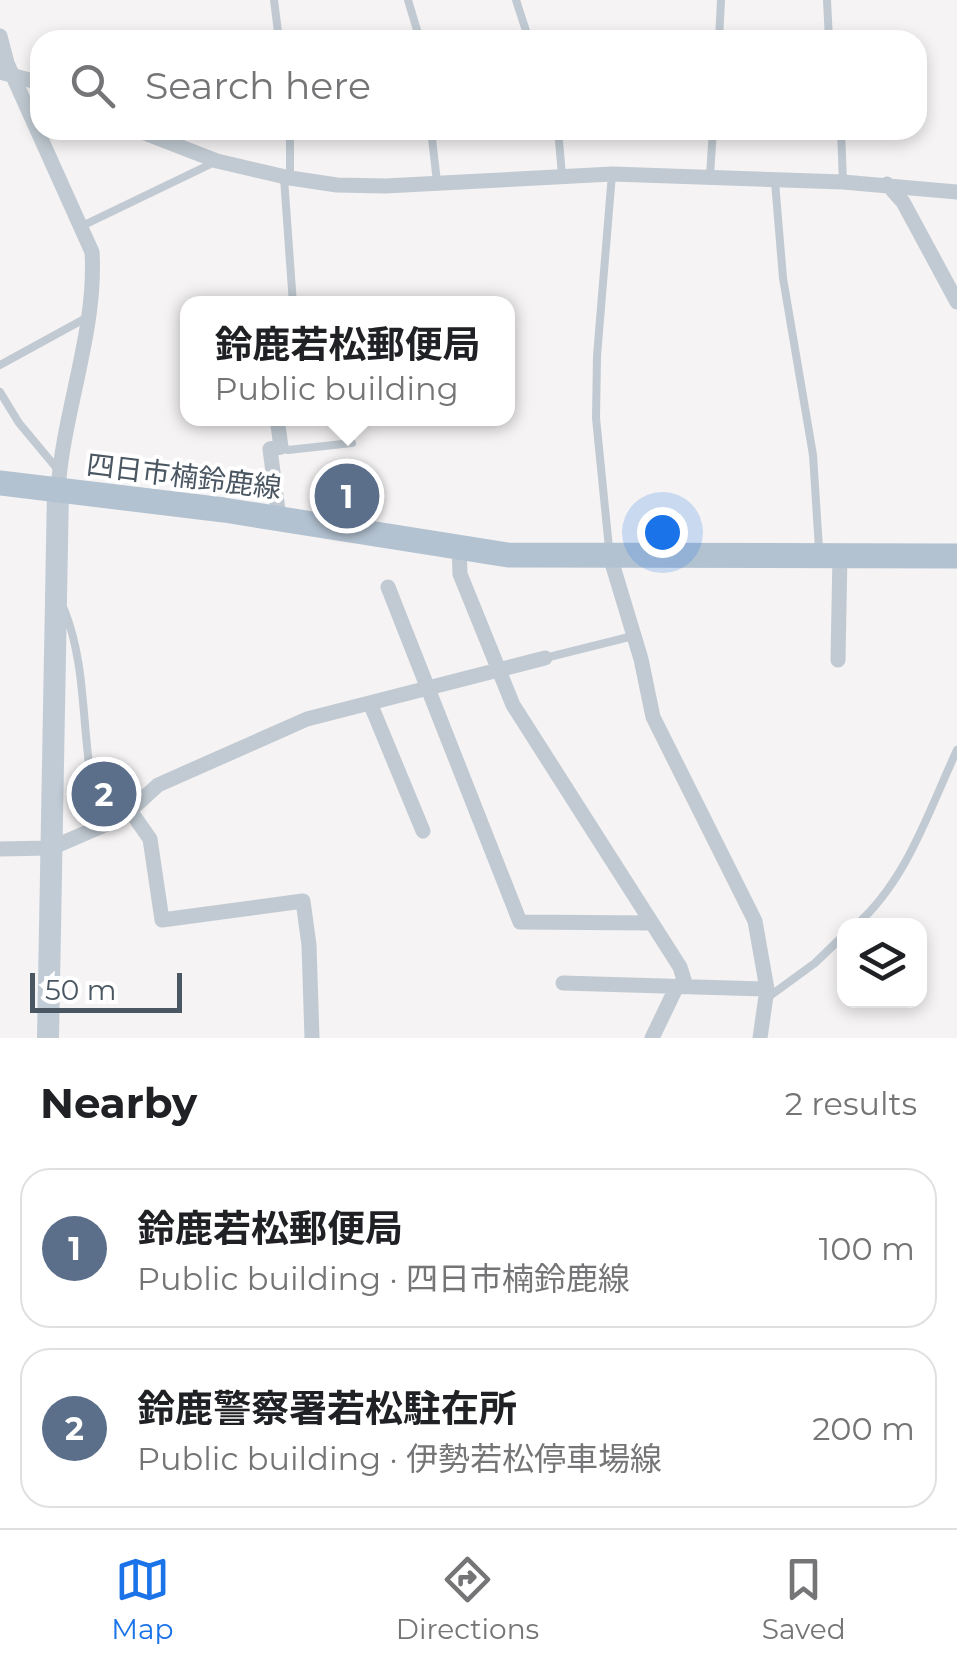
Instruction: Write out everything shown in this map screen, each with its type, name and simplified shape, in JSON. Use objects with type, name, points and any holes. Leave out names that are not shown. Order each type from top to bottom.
[{"type":"main road","name":"四日市楠鈴鹿線","points":[[0,483],[59,481],[508,555],[957,556]]},
{"type":"main road","points":[[48,1038],[59,481]]},
{"type":"street","points":[[0,36],[8,73],[30,118]]},
{"type":"street","points":[[40,140],[92,252],[93,271],[59,481]]},
{"type":"street","points":[[163,140],[218,161],[287,178],[353,185],[612,174],[887,184],[957,192]]},
{"type":"street","points":[[887,184],[903,202],[957,302]]},
{"type":"street","points":[[279,426],[281,447],[270,449],[280,518]]},
{"type":"street","points":[[459,547],[460,574],[513,705],[680,967],[681,986],[652,1038]]},
{"type":"street","points":[[610,553],[653,717],[755,921],[767,994],[760,1038]]},
{"type":"street","points":[[830,554],[838,660]]},
{"type":"street","points":[[388,587],[520,922],[652,922]]},
{"type":"street","points":[[0,849],[51,848],[122,817],[158,784],[307,719],[545,658]]},
{"type":"street","points":[[370,703],[423,831]]},
{"type":"street","points":[[129,810],[150,839],[162,920],[303,901],[309,945],[312,1038]]},
{"type":"street","points":[[563,983],[681,986],[767,994]]},
{"type":"lane","points":[[274,0],[278,30]]},
{"type":"lane","points":[[408,0],[417,30]]},
{"type":"lane","points":[[516,0],[526,30]]},
{"type":"lane","points":[[720,30],[721,0]]},
{"type":"lane","points":[[826,0],[829,30]]},
{"type":"lane","points":[[289,140],[287,178],[293,296]]},
{"type":"lane","points":[[432,140],[437,182]]},
{"type":"lane","points":[[559,140],[562,176]]},
{"type":"lane","points":[[710,176],[712,140]]},
{"type":"lane","points":[[841,140],[843,182]]},
{"type":"lane","points":[[82,226],[218,161]]},
{"type":"lane","points":[[610,553],[596,418],[597,356],[612,174]]},
{"type":"lane","points":[[775,182],[783,278],[830,554]]},
{"type":"lane","points":[[0,365],[86,318]]},
{"type":"lane","points":[[0,392],[59,481]]},
{"type":"lane","points":[[281,447],[288,450],[352,443]]},
{"type":"lane","points":[[56,601],[63,606],[74,634],[89,768],[112,822]]},
{"type":"lane","points":[[545,658],[634,636]]},
{"type":"lane","points":[[864,918],[906,860],[957,750]]},
{"type":"lane","points":[[767,994],[815,963],[837,942]]},
{"type":"place","name":"鈴鹿若松郵便局","points":[[347,496]]},
{"type":"place","name":"鈴鹿警察署若松駐在所","points":[[104,794]]}]
